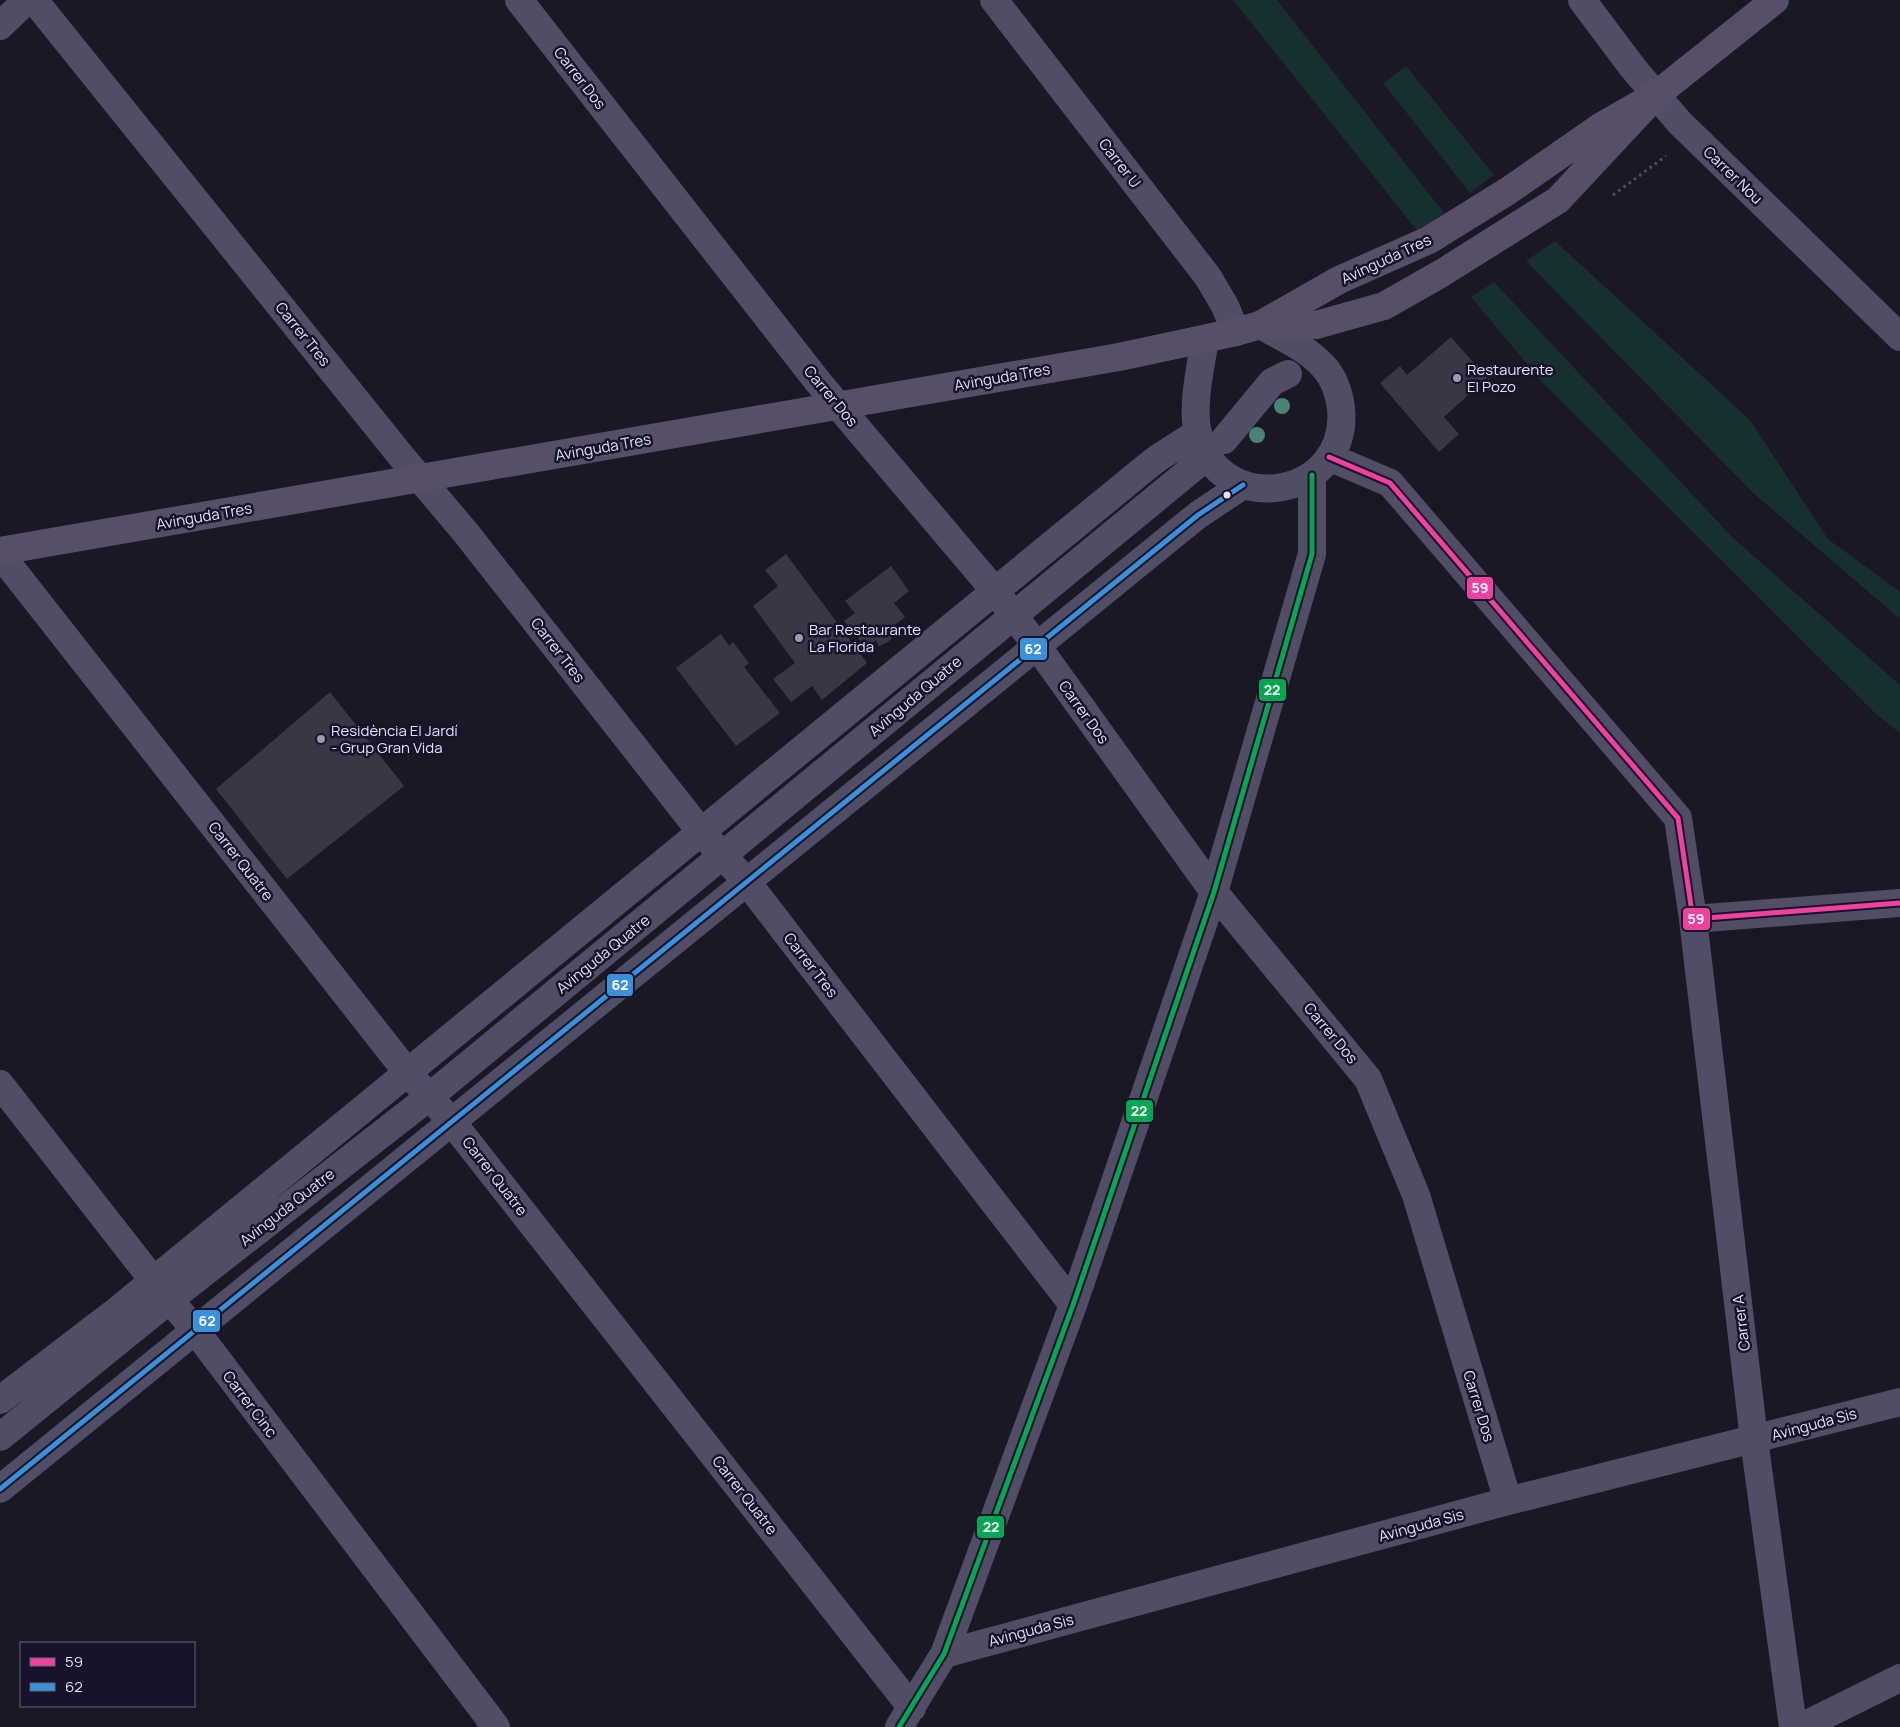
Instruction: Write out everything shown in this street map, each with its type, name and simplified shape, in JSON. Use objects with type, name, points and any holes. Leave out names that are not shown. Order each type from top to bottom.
[{"type":"main road","name":"Avinguda Tres","points":[[1248,329],[1316,325],[1384,306],[1442,273],[1558,200],[1656,95],[1775,0]]},
{"type":"main road","name":"Avinguda Tres","points":[[1248,329],[1339,280],[1429,240],[1508,191],[1600,127],[1656,95]]},
{"type":"main road","points":[[1205,339],[1248,329]]},
{"type":"main road","name":"Avinguda Tres","points":[[0,552],[1119,357],[1205,339]]},
{"type":"street","points":[[0,26],[27,0]]},
{"type":"street","name":"Carrer Tres","points":[[34,0],[472,541],[701,832],[747,882],[1073,1305]]},
{"type":"street","name":"Carrer Dos","points":[[519,0],[838,405],[1013,615],[1214,892],[1368,1079],[1416,1195],[1508,1501]]},
{"type":"street","name":"Carrer U","points":[[994,0],[1208,277],[1225,306],[1248,329]]},
{"type":"street","name":"Carrer Nou","points":[[1582,0],[1656,95],[1693,136],[1900,337]]},
{"type":"street","points":[[1205,339],[1195,420],[1197,433],[1207,457],[1227,477],[1244,485],[1255,488],[1279,489],[1302,481],[1321,466],[1336,444],[1340,430],[1340,401],[1336,387],[1325,368],[1309,354],[1248,329]]},
{"type":"street","points":[[1224,440],[1272,382],[1288,374]]},
{"type":"street","name":"Avinguda Quatre","points":[[0,1437],[161,1290],[407,1072],[1158,458],[1197,433]]},
{"type":"street","name":"Avinguda Quatre","points":[[0,1400],[161,1290],[429,1096],[1199,463]]},
{"type":"street","points":[[906,1717],[944,1654],[1073,1305],[1214,892],[1312,554],[1321,466]]},
{"type":"street","points":[[1321,466],[1390,483],[1678,818],[1694,919],[1900,903]]},
{"type":"street","points":[[0,1489],[1198,515],[1244,485]]},
{"type":"street","name":"Carrer Quatre","points":[[0,552],[407,1072],[452,1122],[906,1717]]},
{"type":"street","name":"Carrer A","points":[[1694,919],[1754,1439],[1793,1727]]},
{"type":"street","name":"Carrer Cinc","points":[[0,1084],[161,1290],[195,1330],[496,1727]]},
{"type":"street","name":"Avinguda Sis","points":[[944,1654],[1508,1501],[1900,1402]]},
{"type":"street","points":[[1801,1727],[1900,1678]]},
{"type":"green space","points":[[1233,0],[1277,0],[1444,213],[1419,233]]},
{"type":"green space","points":[[1406,66],[1494,175],[1470,193],[1383,83]]},
{"type":"green space","points":[[1555,241],[1750,420],[1828,539],[1900,592],[1900,619],[1752,492],[1526,261]]},
{"type":"green space","points":[[1494,282],[1733,538],[1900,685],[1900,733],[1877,715],[1543,383],[1471,297]]},
{"type":"building","points":[[1451,337],[1487,378],[1444,417],[1459,434],[1439,452],[1380,383],[1400,366],[1407,375]]},
{"type":"building","points":[[786,554],[867,663],[822,700],[812,686],[791,702],[773,679],[795,663],[753,606],[778,586],[765,570]]},
{"type":"building","points":[[891,566],[909,591],[894,603],[905,617],[891,628],[896,634],[888,642],[879,646],[876,640],[866,648],[844,621],[855,613],[845,601]]},
{"type":"building","points":[[721,634],[729,646],[733,642],[749,663],[744,667],[780,713],[736,746],[676,668]]},
{"type":"building","name":"Residència El Jardí - Grup Gran Vida","points":[[330,692],[404,786],[287,879],[216,789]]},
{"type":"transit line","name":"59","points":[[1329,457],[1390,483],[1678,818],[1693,919],[1900,903]]},
{"type":"transit line","name":"22","points":[[899,1727],[944,1654],[1073,1305],[1214,892],[1312,554],[1312,475]]},
{"type":"transit line","name":"62","points":[[0,1489],[1198,515],[1243,485]]},
{"type":"place","name":"Restaurente El Pozo","points":[[1457,378]]},
{"type":"place","name":"Bar Restaurante La Florida","points":[[799,638]]},
{"type":"place","name":"Residència El Jardí - Grup Gran Vida","points":[[321,739]]}]
